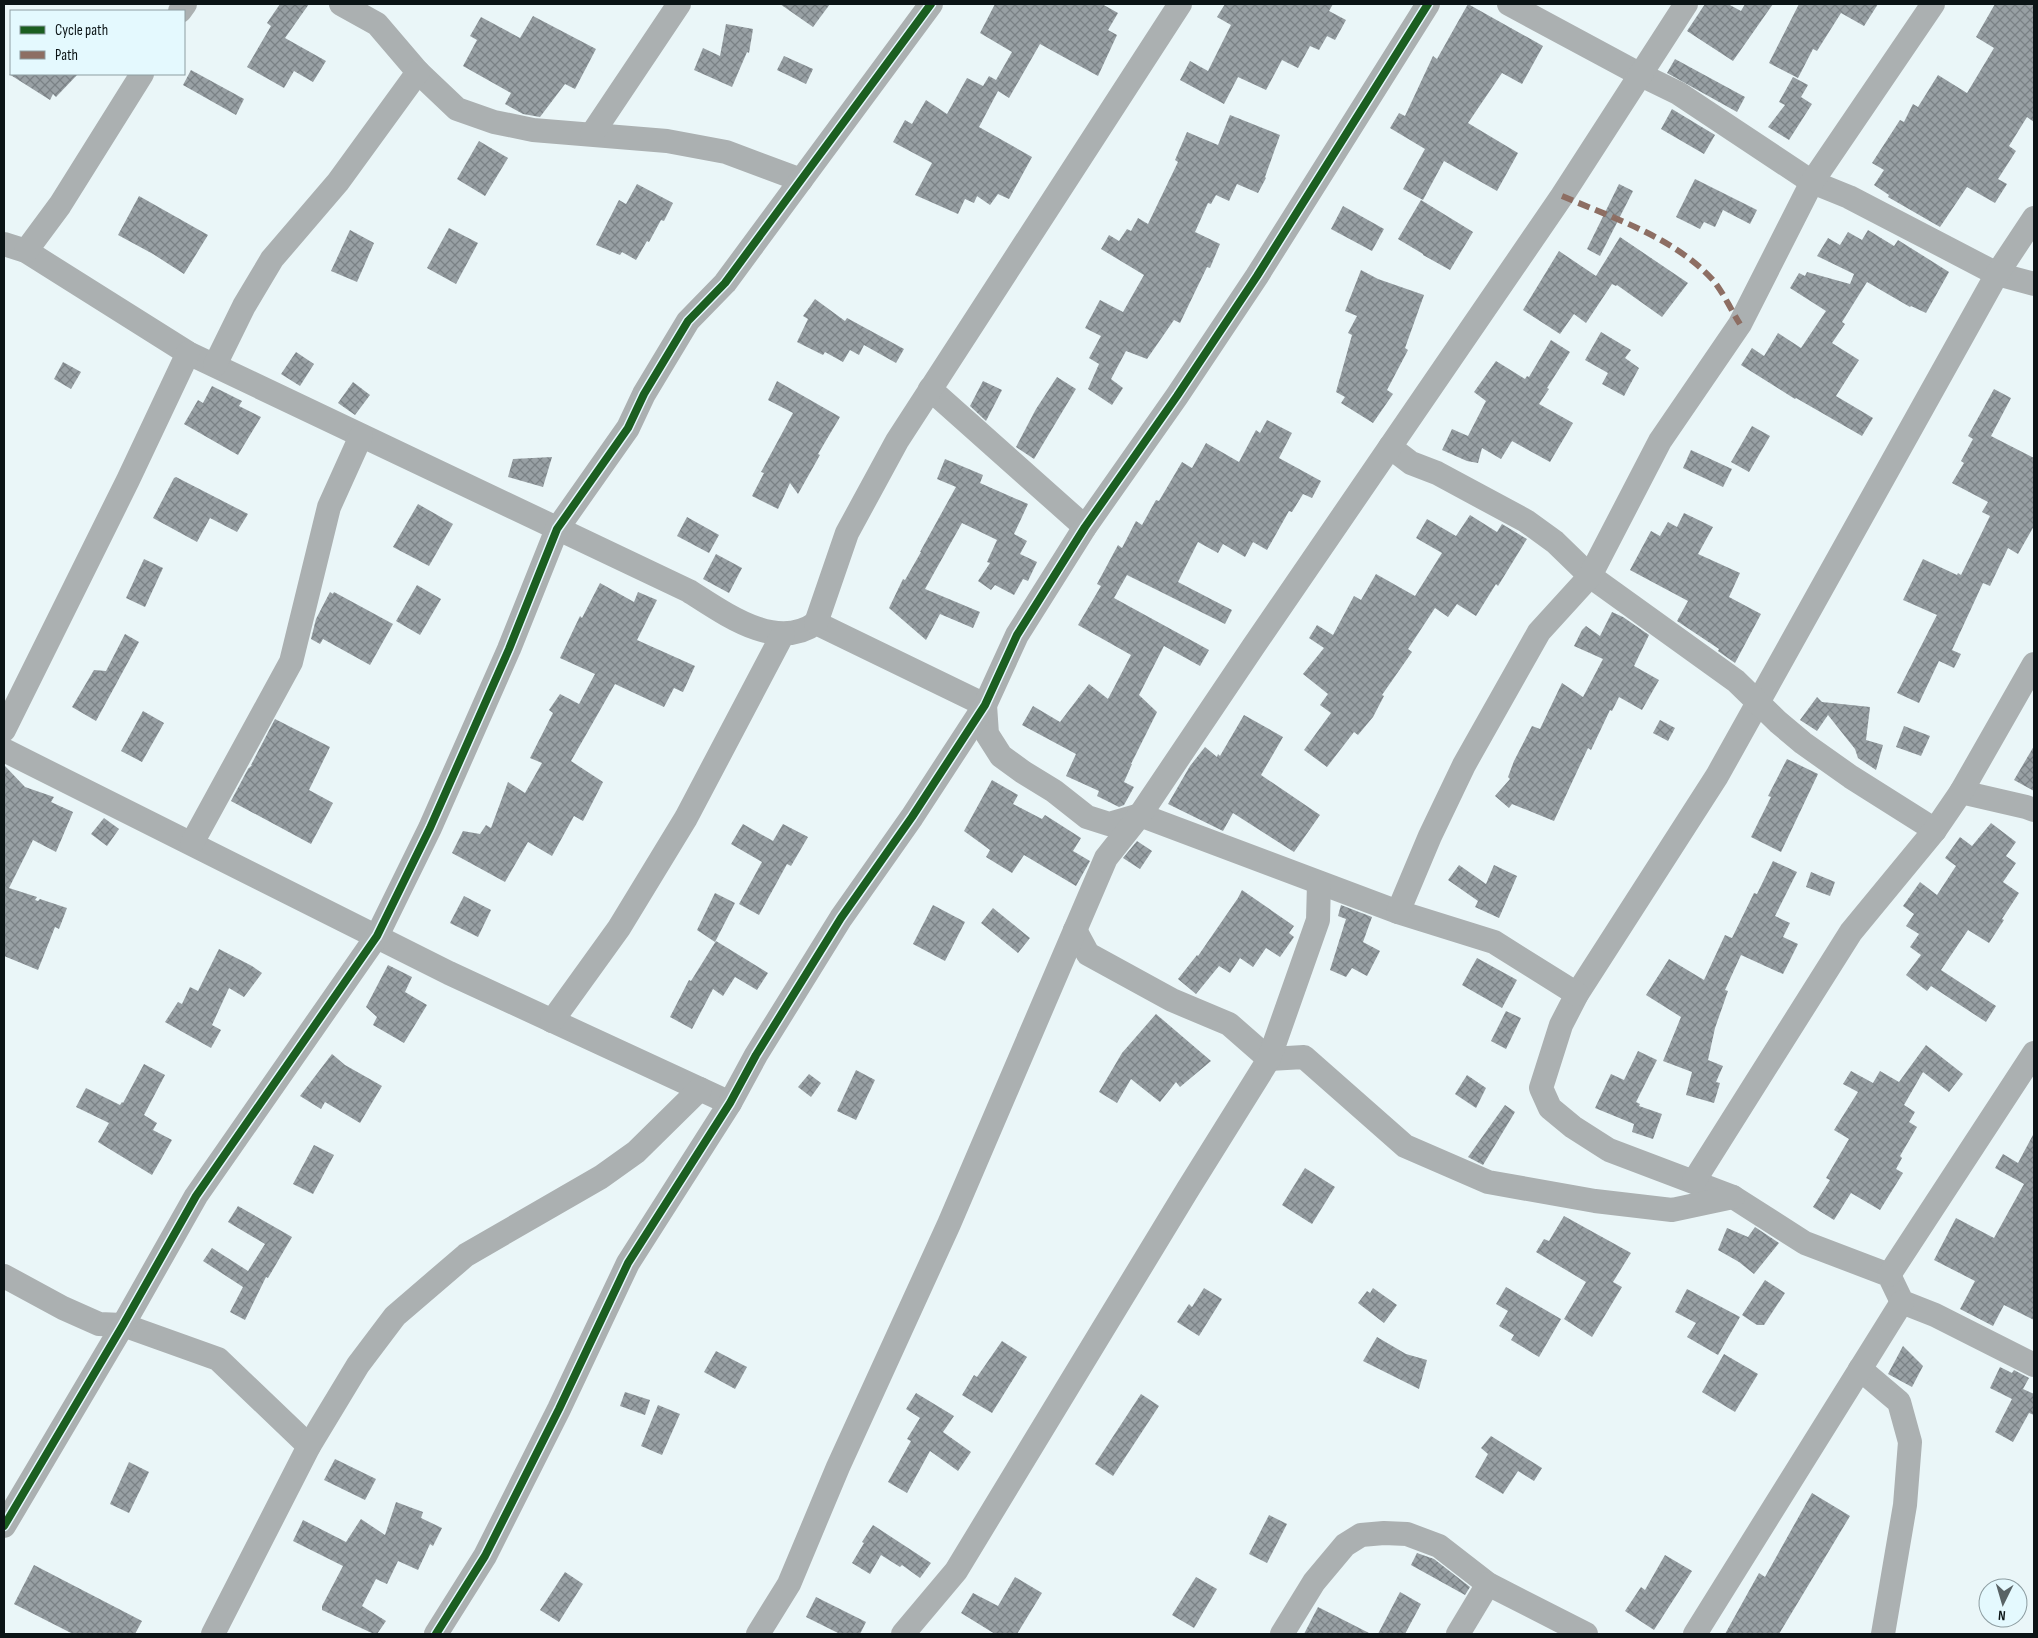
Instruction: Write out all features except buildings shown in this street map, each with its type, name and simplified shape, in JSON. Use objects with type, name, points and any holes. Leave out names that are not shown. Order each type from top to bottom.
[{"type":"street","points":[[341,4],[378,24],[418,72],[458,109],[494,122],[533,130],[667,141],[726,152],[801,180]]},
{"type":"street","points":[[592,134],[679,4]]},
{"type":"street","points":[[4,1526],[123,1325],[196,1196],[377,936],[442,801],[509,649],[558,529],[628,428],[644,394],[688,322],[725,283],[931,4]]},
{"type":"street","points":[[4,244],[26,251],[188,352],[689,592],[729,617],[759,629],[783,634],[806,630],[816,622],[847,533],[897,441],[1180,4]]},
{"type":"street","points":[[436,1634],[485,1556],[559,1409],[628,1263],[730,1103],[756,1055],[841,918],[912,817],[985,705],[1018,635],[1085,527],[1171,405],[1257,276],[1428,4]]},
{"type":"street","points":[[1510,4],[1678,93],[1812,182],[1848,197],[1997,274],[2034,284]]},
{"type":"street","points":[[758,1634],[790,1584],[838,1467],[948,1224],[1106,858],[1140,815],[1562,196],[1686,4]]},
{"type":"street","points":[[1398,912],[1430,836],[1464,765],[1510,681],[1539,632],[1590,576],[1660,441],[1740,324],[1812,182],[1933,4]]},
{"type":"street","points":[[214,365],[244,306],[272,259],[338,182],[418,72]]},
{"type":"street","points":[[26,251],[60,205],[141,75]]},
{"type":"street","points":[[2034,218],[1997,274],[1716,776],[1577,994],[1561,1025],[1541,1088],[1550,1108],[1573,1128],[1609,1150],[1734,1197],[1805,1244],[1889,1275],[1902,1302],[1935,1315],[2034,1365]]},
{"type":"street","points":[[4,730],[119,498],[188,352]]},
{"type":"street","points":[[930,389],[1085,527]]},
{"type":"street","points":[[192,843],[291,662],[329,507],[361,436]]},
{"type":"street","points":[[1390,446],[1411,463],[1437,473],[1526,521],[1555,542],[1590,576],[1736,681],[1804,743],[1851,777],[1935,830]]},
{"type":"street","points":[[816,622],[985,705]]},
{"type":"street","points":[[552,1020],[618,928],[686,818],[783,634]]},
{"type":"street","points":[[1694,1181],[1851,932],[1935,830],[1961,792],[2034,664]]},
{"type":"street","points":[[985,705],[987,734],[1001,756],[1054,791],[1086,817],[1109,824],[1140,815],[1398,912],[1494,942],[1577,994]]},
{"type":"street","points":[[4,750],[449,973],[730,1103]]},
{"type":"street","points":[[1961,792],[2026,806],[2034,810]]},
{"type":"street","points":[[903,1634],[956,1571],[1269,1059],[1318,920],[1319,883]]},
{"type":"street","points":[[1075,930],[1088,954],[1172,1000],[1229,1024],[1269,1059],[1304,1056],[1406,1146],[1488,1182],[1595,1201],[1672,1210],[1734,1197]]},
{"type":"street","points":[[1889,1275],[2034,1053]]},
{"type":"street","points":[[212,1634],[309,1446],[358,1365],[395,1316],[466,1256],[600,1177],[636,1152],[700,1089]]},
{"type":"street","points":[[4,1276],[63,1308],[99,1324],[123,1325],[218,1359],[309,1446]]},
{"type":"street","points":[[1695,1634],[1902,1302]]},
{"type":"street","points":[[1860,1369],[1899,1402],[1910,1442],[1905,1505],[1883,1634]]},
{"type":"street","points":[[1282,1634],[1314,1582],[1345,1545],[1361,1535],[1384,1533],[1407,1534],[1439,1546],[1488,1584],[1586,1634]]},
{"type":"street","points":[[1458,1634],[1488,1584]]},
{"type":"marked path","points":[[1562,196],[1642,230],[1679,251],[1712,279],[1740,324]]},
{"type":"cycle path","points":[[4,1526],[123,1325],[196,1196],[377,936],[430,828],[509,649],[557,529],[628,428],[644,394],[688,321],[725,283],[931,4]]},
{"type":"cycle path","points":[[436,1634],[485,1556],[559,1409],[628,1263],[730,1103],[756,1055],[841,918],[912,817],[985,705],[1017,635],[1085,527],[1177,396],[1257,276],[1428,4]]}]
